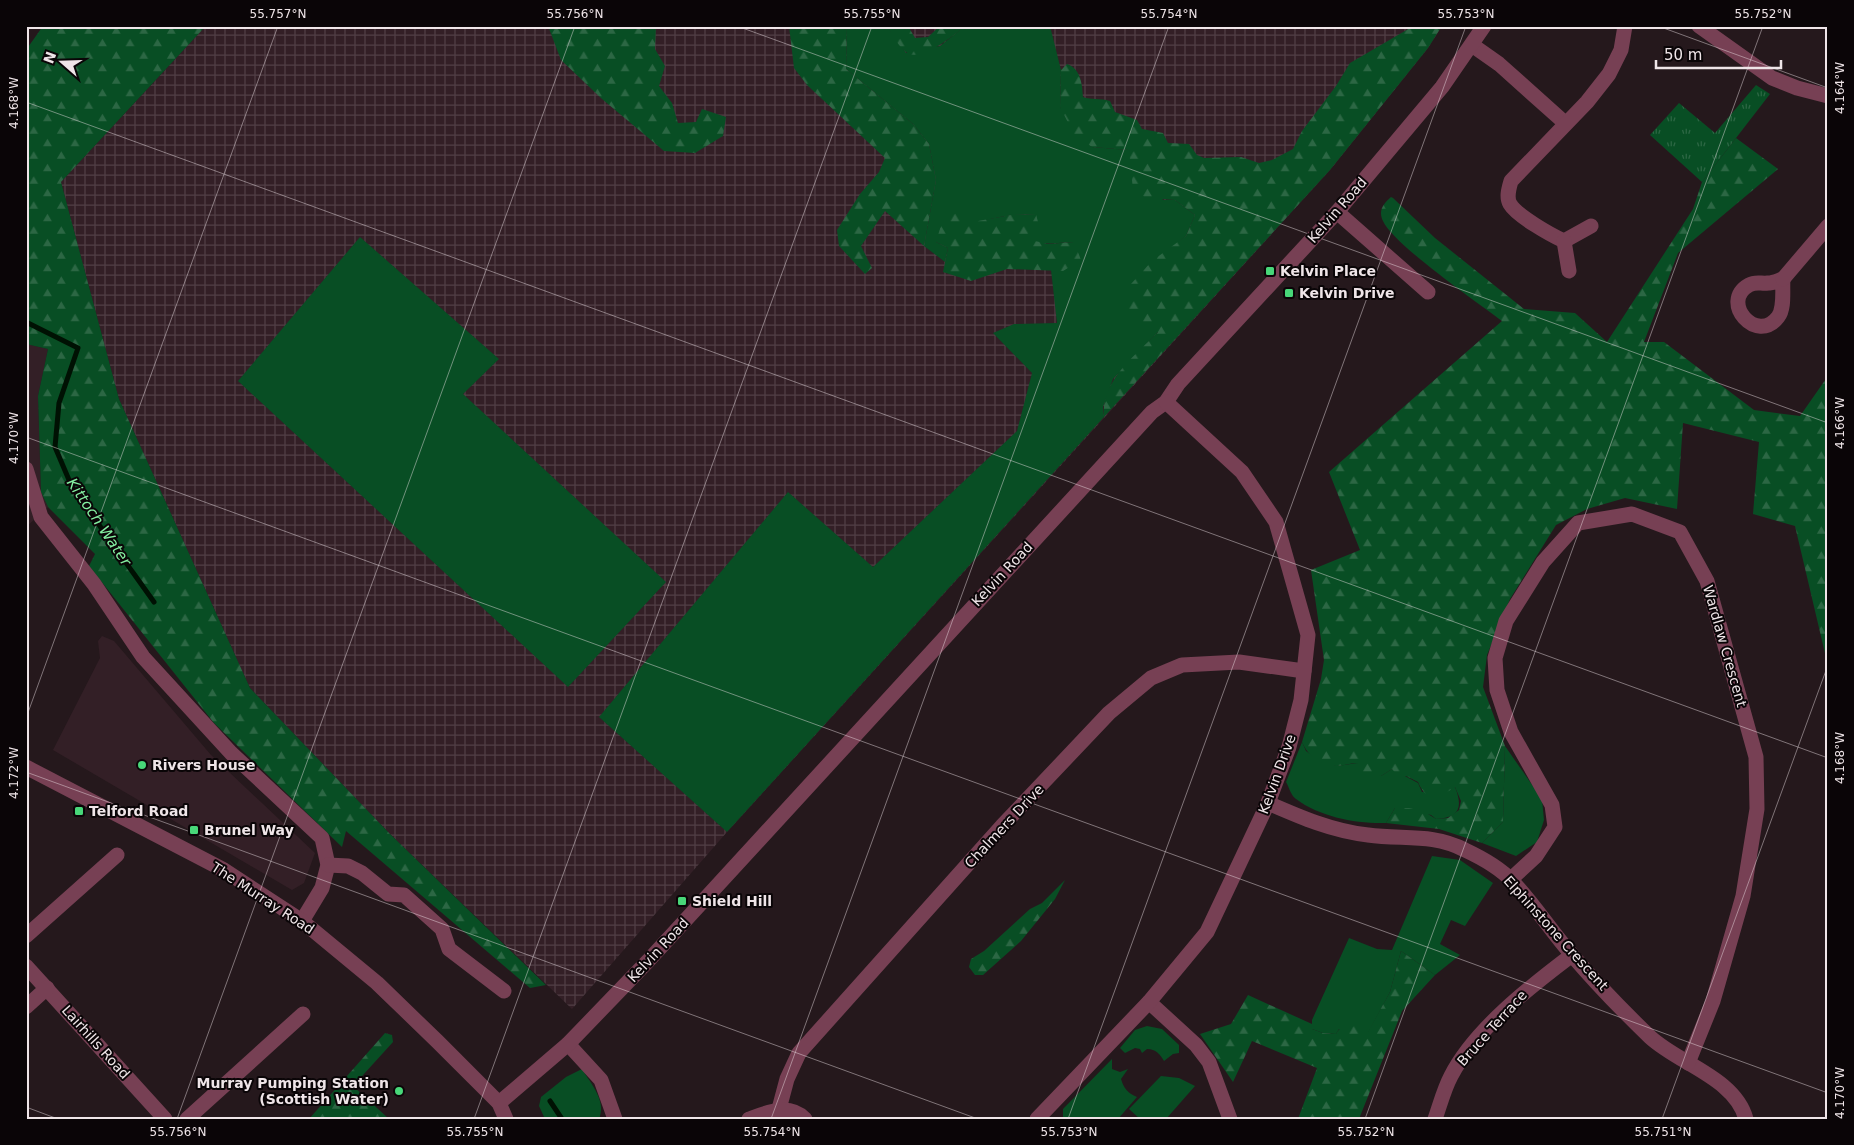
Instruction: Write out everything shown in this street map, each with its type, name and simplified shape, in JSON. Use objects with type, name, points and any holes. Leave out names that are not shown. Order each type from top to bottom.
[{"type":"street","name":"Kelvin Road","points":[[499,1103],[568,1044],[648,962],[1058,512],[1152,412],[1166,402],[1178,384],[1337,212],[1442,87],[1484,26]]},
{"type":"street","points":[[1564,241],[1543,230],[1510,204],[1508,191],[1511,181],[1586,102],[1609,74],[1621,50],[1625,26]]},
{"type":"street","points":[[1699,26],[1772,78],[1797,88],[1828,96]]},
{"type":"street","points":[[1472,45],[1499,64],[1565,123]]},
{"type":"street","points":[[1337,212],[1428,292]]},
{"type":"street","points":[[1564,241],[1591,226]]},
{"type":"street","points":[[1783,279],[1828,226]]},
{"type":"street","points":[[1564,241],[1569,271]]},
{"type":"street","name":"Kelvin Drive","points":[[1037,1119],[1148,1002],[1207,932],[1268,803],[1289,747],[1300,700],[1308,635],[1276,522],[1242,472],[1166,402]]},
{"type":"street","points":[[26,469],[41,517],[94,584],[143,657],[231,753],[322,838],[328,866],[322,888],[302,921]]},
{"type":"street","name":"Wardlaw Crescent","points":[[1511,880],[1536,856],[1555,827],[1552,805],[1511,732],[1497,690],[1495,658],[1506,621],[1543,562],[1578,523],[1632,514],[1680,532],[1707,581],[1756,757],[1757,810],[1743,896],[1713,1000],[1688,1063]]},
{"type":"street","name":"Chalmers Drive","points":[[779,1109],[787,1079],[800,1053],[1002,826],[1109,713],[1150,678],[1182,664],[1239,662],[1304,671]]},
{"type":"street","name":"The Murray Road","points":[[26,767],[224,870],[302,921],[377,983],[499,1103],[506,1119]]},
{"type":"street","name":"Elphinstone Crescent","points":[[1268,803],[1317,823],[1343,831],[1369,836],[1433,838],[1444,841],[1482,859],[1511,880],[1572,956],[1652,1038],[1701,1070],[1736,1097],[1746,1119]]},
{"type":"street","points":[[26,936],[117,856]]},
{"type":"street","points":[[328,866],[348,866],[362,873],[388,894],[404,896],[442,929],[449,949],[504,991]]},
{"type":"street","name":"Bruce Terrace","points":[[1435,1119],[1450,1076],[1465,1054],[1521,993],[1572,956]]},
{"type":"street","name":"Lairhills Road","points":[[26,966],[165,1119]]},
{"type":"street","points":[[26,1007],[47,988]]},
{"type":"street","points":[[1148,1002],[1196,1045],[1209,1062],[1230,1119]]},
{"type":"street","points":[[187,1119],[303,1014]]},
{"type":"street","points":[[568,1044],[601,1080],[615,1119]]},
{"type":"street","points":[[749,1119],[779,1109],[800,1114],[805,1119]]},
{"type":"shaded area","points":[[203,26],[1442,26],[1428,48],[1330,170],[727,832],[572,1009],[390,834],[250,688],[119,399],[61,182],[204,28]]},
{"type":"shaded area","points":[[26,344],[48,349],[38,396],[41,492],[48,507],[26,527]]},
{"type":"shaded area","points":[[102,636],[114,641],[211,755],[315,853],[304,883],[292,890],[53,750],[100,658],[98,641]]},
{"type":"green space","points":[[43,26],[203,26],[204,28],[61,182],[119,399],[250,688],[390,834],[546,985],[530,988],[346,831],[342,847],[214,723],[89,566],[95,554],[48,507],[41,492],[38,396],[48,349],[26,344],[26,50]]},
{"type":"green space","points":[[548,26],[656,26],[655,49],[665,66],[659,86],[672,103],[678,123],[696,122],[702,109],[726,117],[723,136],[695,153],[664,151],[602,99],[561,60]]},
{"type":"green space","points":[[789,26],[847,26],[846,69],[913,124],[929,144],[936,180],[924,246],[885,211],[861,246],[872,268],[865,274],[839,246],[837,230],[860,194],[879,172],[885,158],[807,85],[794,68]]},
{"type":"green space","points":[[847,26],[887,26],[906,53],[940,46],[965,26],[1050,26],[1061,70],[1060,107],[1092,147],[1129,150],[1163,200],[1175,200],[1195,215],[1186,236],[1174,246],[1158,332],[1113,379],[1103,407],[1104,417],[727,832],[599,717],[788,492],[873,567],[1017,431],[1032,373],[993,333],[1014,324],[1057,323],[1051,270],[1074,242],[1041,243],[1021,238],[1036,214],[1007,216],[984,221],[936,242],[948,248],[945,262],[924,246],[936,180],[929,144],[913,124],[846,69]]},
{"type":"green space","points":[[887,26],[908,26],[915,38],[928,37],[940,26],[965,26],[937,47],[912,55],[900,47]]},
{"type":"green space","points":[[1410,28],[1440,29],[1428,48],[1330,170],[1104,417],[1108,391],[1114,380],[1130,360],[1158,332],[1123,313],[1131,284],[1152,261],[1186,236],[1195,215],[1175,200],[1146,198],[1133,190],[1129,150],[1092,147],[1074,134],[1060,107],[1061,70],[1067,64],[1075,69],[1081,82],[1083,97],[1110,101],[1115,112],[1137,120],[1142,129],[1163,133],[1168,143],[1189,144],[1197,155],[1204,158],[1241,157],[1259,163],[1272,160],[1293,149],[1302,131],[1336,86],[1350,63]]},
{"type":"green space","points":[[1756,85],[1770,94],[1702,182],[1650,135],[1679,103],[1715,133]]},
{"type":"green space","points":[[1736,138],[1778,169],[1678,253],[1644,342],[1664,342],[1754,410],[1800,416],[1828,376],[1828,666],[1795,526],[1753,514],[1759,442],[1683,423],[1677,509],[1625,498],[1587,509],[1556,525],[1510,599],[1487,655],[1483,687],[1505,746],[1503,822],[1482,843],[1439,829],[1386,823],[1395,808],[1423,811],[1436,819],[1448,818],[1459,810],[1461,801],[1455,787],[1439,796],[1430,796],[1425,793],[1418,782],[1406,776],[1399,777],[1392,769],[1381,776],[1364,775],[1357,763],[1337,766],[1325,764],[1311,756],[1302,742],[1321,679],[1324,660],[1311,570],[1360,550],[1329,472],[1502,321],[1437,273],[1403,244],[1383,221],[1382,208],[1391,197],[1393,198],[1435,238],[1524,309],[1575,313],[1607,342],[1693,209],[1702,182]]},
{"type":"green space","points":[[961,209],[978,221],[1011,215],[1036,214],[1039,226],[1022,238],[1048,244],[1074,242],[1081,260],[1063,271],[1007,269],[971,281],[943,272],[948,248],[936,242],[942,222]]},
{"type":"green space","points":[[360,237],[499,359],[463,394],[666,582],[568,687],[238,381]]},
{"type":"green space","points":[[1302,742],[1306,751],[1321,762],[1337,766],[1357,763],[1381,776],[1392,769],[1418,783],[1422,792],[1455,787],[1459,800],[1458,810],[1455,814],[1436,819],[1431,815],[1395,808],[1386,823],[1351,821],[1327,815],[1294,798],[1286,782]]},
{"type":"green space","points":[[1505,746],[1542,799],[1544,820],[1537,842],[1516,856],[1482,843],[1503,822]]},
{"type":"green space","points":[[1432,856],[1460,860],[1493,883],[1465,926],[1451,920],[1440,944],[1460,955],[1435,975],[1401,951],[1390,992],[1368,1033],[1339,1029],[1336,1034],[1323,1033],[1312,1029],[1312,1020],[1349,938],[1377,949],[1392,950]]},
{"type":"green space","points":[[1065,880],[1055,899],[1021,941],[983,975],[975,975],[969,967],[971,959],[984,951],[1030,909],[1042,903]]},
{"type":"green space","points":[[1401,951],[1435,975],[1402,1011],[1359,1119],[1298,1119],[1317,1068],[1252,1041],[1233,1082],[1200,1034],[1231,1024],[1248,995],[1312,1024],[1312,1029],[1323,1033],[1336,1034],[1339,1029],[1347,1024],[1355,1024],[1368,1032],[1390,992]]},
{"type":"green space","points":[[1147,1026],[1162,1029],[1179,1045],[1179,1053],[1173,1054],[1164,1061],[1153,1050],[1147,1049],[1142,1053],[1140,1049],[1135,1048],[1125,1053],[1120,1048],[1135,1030]]},
{"type":"green space","points":[[385,1033],[392,1035],[393,1042],[353,1086],[389,1119],[309,1119]]},
{"type":"green space","points":[[1112,1059],[1112,1069],[1120,1072],[1128,1069],[1121,1079],[1127,1090],[1137,1097],[1118,1119],[1063,1119],[1063,1109]]},
{"type":"green space","points":[[582,1069],[600,1099],[601,1112],[599,1119],[545,1119],[539,1106],[541,1097],[566,1077]]},
{"type":"green space","points":[[1161,1076],[1179,1078],[1195,1086],[1166,1119],[1140,1119],[1129,1109]]},
{"type":"waterway","name":"Kittoch Water","points":[[26,322],[78,348],[59,403],[55,447],[72,487],[154,602]]},
{"type":"waterway","name":"Kittoch Water","points":[[550,1101],[562,1119]]},
{"type":"place","name":"Kelvin Place","points":[[1270,271]]},
{"type":"place","name":"Kelvin Drive","points":[[1289,293]]},
{"type":"place","name":"Rivers House","points":[[142,765]]},
{"type":"place","name":"Telford Road","points":[[79,811]]},
{"type":"place","name":"Brunel Way","points":[[194,830]]},
{"type":"place","name":"Shield Hill","points":[[682,901]]},
{"type":"place","name":"Murray Pumping Station (Scottish Water)","points":[[399,1091]]}]
